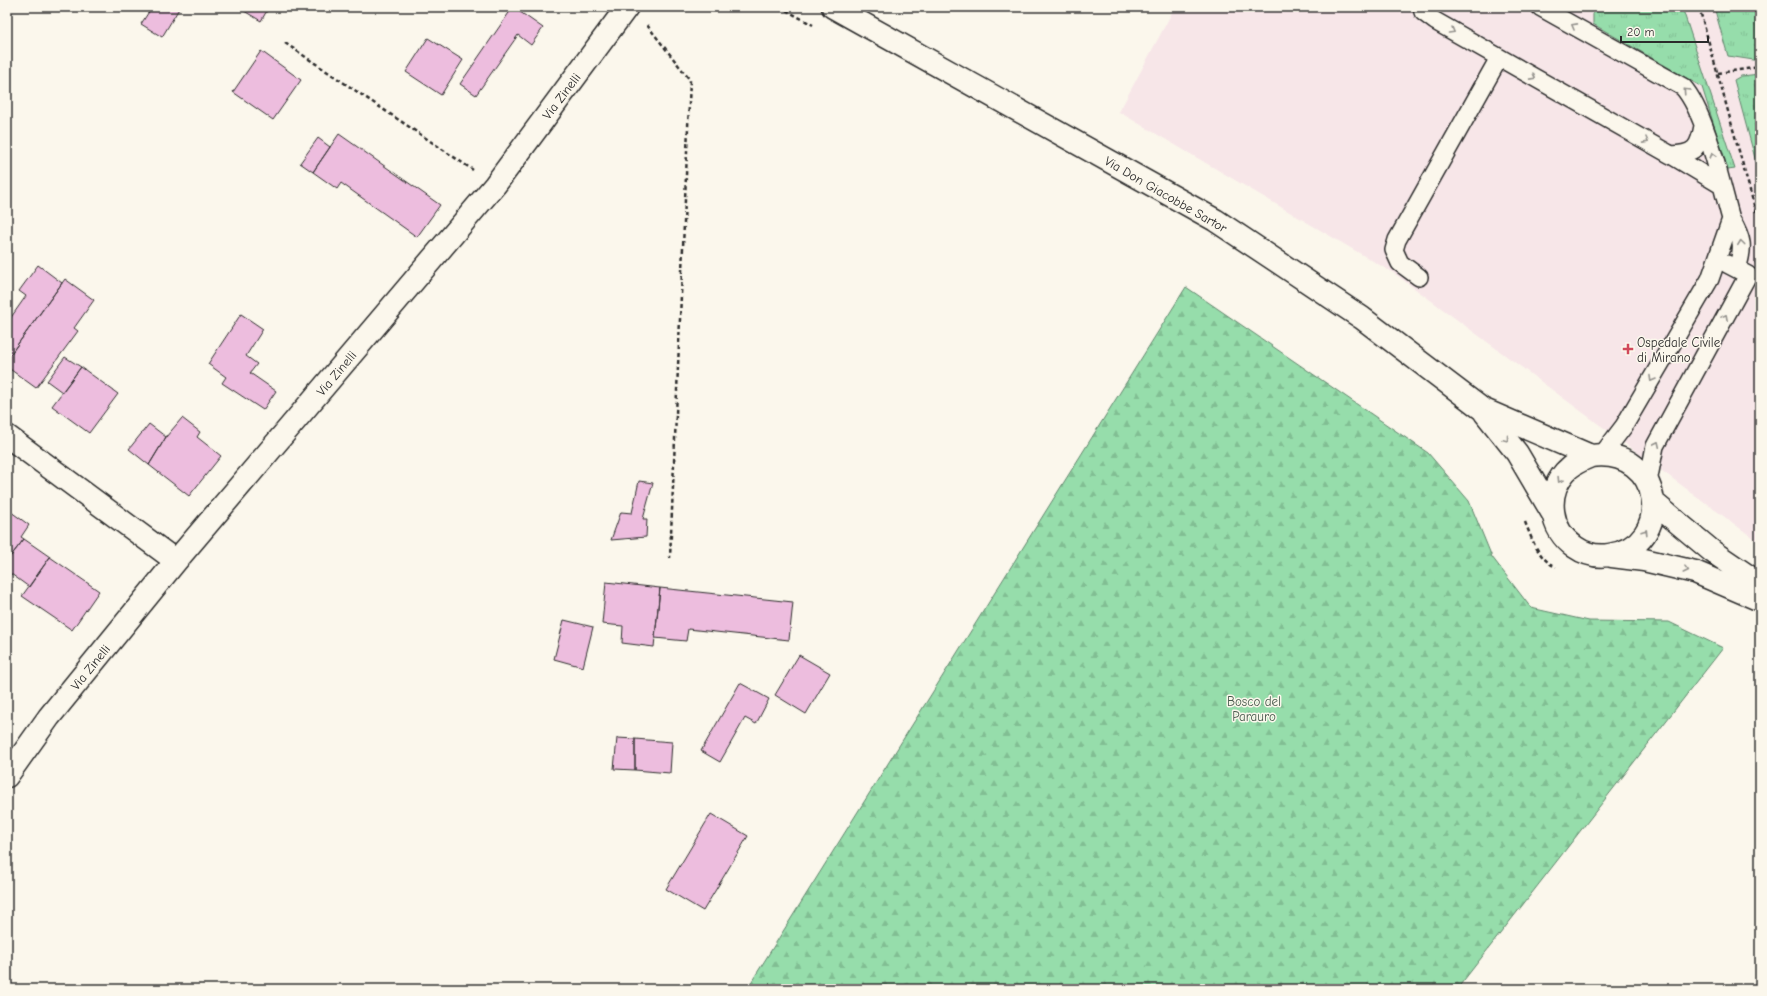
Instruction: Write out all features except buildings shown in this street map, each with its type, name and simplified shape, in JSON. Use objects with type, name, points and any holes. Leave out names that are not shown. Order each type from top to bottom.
[{"type":"main road","name":"Via Don Giacobbe Sartor","points":[[833,7],[1215,220],[1362,318],[1482,408],[1596,456]]},
{"type":"main road","name":"Via Zinelli","points":[[7,776],[49,717],[176,561],[495,185],[635,13]]},
{"type":"main road","name":"Via Don Giacobbe Sartor","points":[[1482,408],[1517,453],[1553,514],[1561,534],[1568,542],[1586,553],[1644,560],[1695,572],[1760,600]]},
{"type":"main road","points":[[7,436],[176,561]]},
{"type":"main road","name":"Via Don Giacobbe Sartor","points":[[1553,514],[1553,499],[1557,485],[1565,472],[1576,462],[1596,456],[1616,456],[1628,462],[1639,471],[1650,492],[1713,552],[1760,584]]},
{"type":"main road","name":"Via Don Giacobbe Sartor","points":[[1606,556],[1618,554],[1628,549],[1645,534],[1650,524],[1650,492]]},
{"type":"lane","points":[[1540,7],[1683,87],[1690,95],[1703,126],[1731,219],[1739,232],[1742,242],[1742,272],[1655,446],[1650,492]]},
{"type":"lane","points":[[1421,8],[1435,21],[1721,185]]},
{"type":"lane","points":[[1419,277],[1400,263],[1394,250],[1397,240],[1499,58]]},
{"type":"lane","points":[[1671,155],[1692,152],[1701,138],[1703,126]]},
{"type":"lane","points":[[1596,456],[1624,426],[1710,279],[1731,219]]},
{"type":"lane","points":[[1718,259],[1742,272]]},
{"type":"path","points":[[780,7],[815,26]]},
{"type":"path","points":[[1699,7],[1758,219]]},
{"type":"path","points":[[635,13],[690,80],[670,558]]},
{"type":"path","points":[[286,43],[495,185]]},
{"type":"path","points":[[1718,73],[1760,67]]},
{"type":"path","points":[[1523,517],[1534,546],[1548,563],[1559,569]]},
{"type":"shaded area","name":"Ospedale Civile di Mirano","points":[[1175,7],[1760,7],[1760,543],[1395,274],[1119,112]]},
{"type":"green space","points":[[1593,7],[1682,7],[1735,169],[1728,170],[1702,87],[1593,24]]},
{"type":"green space","points":[[1714,7],[1760,7],[1760,61],[1728,56]]},
{"type":"green space","points":[[1760,74],[1759,168],[1756,162],[1734,80],[1741,76]]},
{"type":"green space","name":"Bosco del Parauro","points":[[1186,287],[1428,453],[1469,501],[1492,557],[1531,608],[1589,621],[1669,622],[1723,648],[1457,989],[747,989]]},
{"type":"place","name":"Ospedale Civile di Mirano","points":[[1628,349]]}]
